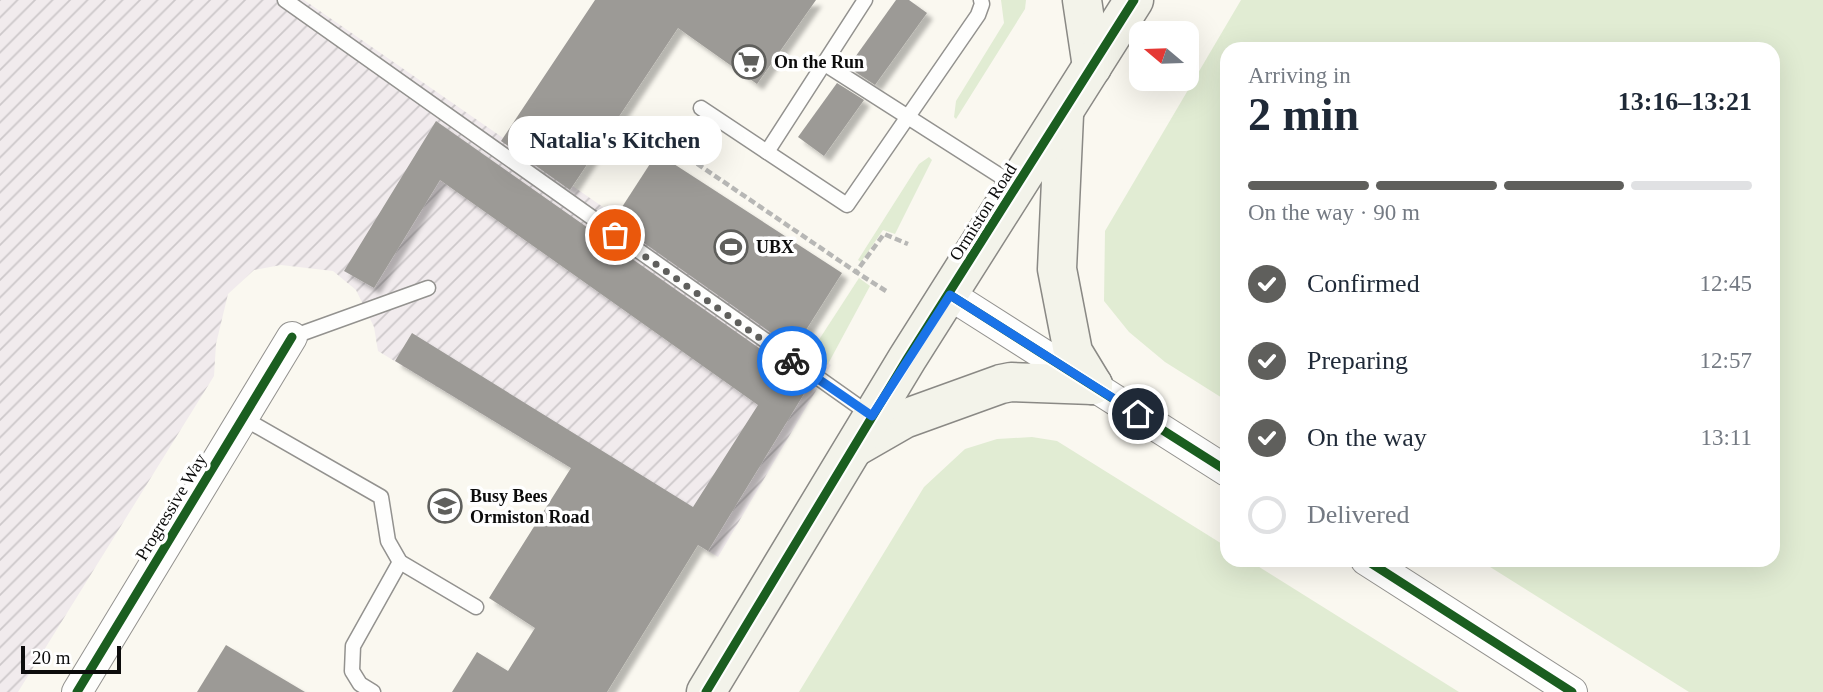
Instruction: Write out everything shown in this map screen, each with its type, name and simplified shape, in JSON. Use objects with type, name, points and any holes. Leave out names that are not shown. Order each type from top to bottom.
[{"type":"main road","points":[[1082,0],[1092,67]]},
{"type":"main road","name":"Ormiston Road","points":[[706,692],[872,416],[1134,0]]},
{"type":"main road","points":[[1065,110],[1057,269],[1073,352],[1093,385]]},
{"type":"main road","points":[[852,449],[904,419],[1001,384],[1011,382],[1093,385]]},
{"type":"street","points":[[950,295],[1220,467]]},
{"type":"street","name":"Progressive Way","points":[[77,692],[292,337]]},
{"type":"street","points":[[1377,567],[1572,692]]},
{"type":"lane","points":[[285,0],[872,416]]},
{"type":"lane","points":[[767,152],[865,0]]},
{"type":"lane","points":[[701,108],[847,205],[978,15],[981,0]]},
{"type":"lane","points":[[825,64],[1017,187]]},
{"type":"lane","points":[[292,337],[428,288]]},
{"type":"lane","points":[[243,418],[381,497],[388,541],[400,562],[476,607]]},
{"type":"lane","points":[[373,692],[360,684],[352,671],[353,646],[400,562]]},
{"type":"path","points":[[671,146],[886,291]]},
{"type":"path","points":[[856,272],[884,234],[908,244]]},
{"type":"shaded area","points":[[0,0],[304,0],[831,365],[718,557],[378,351],[374,327],[356,290],[333,271],[281,265],[254,270],[228,294],[216,344],[214,376],[18,692],[0,692]]},
{"type":"green space","points":[[1001,0],[1026,0],[1025,9],[956,119],[956,101],[1004,23]]},
{"type":"green space","points":[[1241,0],[1823,0],[1823,692],[1689,692],[1490,567],[1780,567],[1780,42],[1220,42],[1220,397],[1165,362],[1129,332],[1104,301],[1105,231],[1187,91],[1199,91],[1199,71]]},
{"type":"green space","points":[[929,157],[932,160],[895,234],[883,230],[861,262],[858,260],[919,164]]},
{"type":"green space","points":[[859,278],[870,286],[828,364],[811,352]]},
{"type":"green space","points":[[1032,437],[1057,441],[1220,543],[1220,567],[1259,567],[1459,692],[799,692],[924,487],[965,449],[997,439]]},
{"type":"building","points":[[595,0],[816,0],[757,84],[678,28],[570,190],[501,141]]},
{"type":"building","points":[[896,0],[909,0],[927,13],[875,85],[848,67]]},
{"type":"building","points":[[837,83],[864,100],[824,156],[798,137]]},
{"type":"building","points":[[436,121],[810,384],[708,551],[698,545],[607,692],[452,692],[477,652],[508,671],[535,628],[489,598],[571,468],[395,361],[412,333],[693,507],[758,405],[440,180],[374,288],[344,271]]},
{"type":"building","points":[[657,153],[842,273],[794,349],[613,221]]},
{"type":"building","points":[[226,645],[305,692],[197,692]]},
{"type":"cycle path","points":[[706,692],[907,359],[1134,0]]},
{"type":"cycle path","points":[[950,295],[1220,467]]},
{"type":"cycle path","points":[[77,692],[292,337]]},
{"type":"cycle path","points":[[1377,567],[1572,692]]},
{"type":"way so far","points":[[615,235],[792,361]]},
{"type":"place","name":"On the Run","points":[[749,62]]},
{"type":"place","name":"Natalia's Kitchen","points":[[615,235]]},
{"type":"place","name":"UBX","points":[[731,247]]},
{"type":"place","name":"Busy Bees Ormiston Road","points":[[445,506]]},
{"type":"route","points":[[792,361],[872,416],[950,295],[1138,414]]}]
